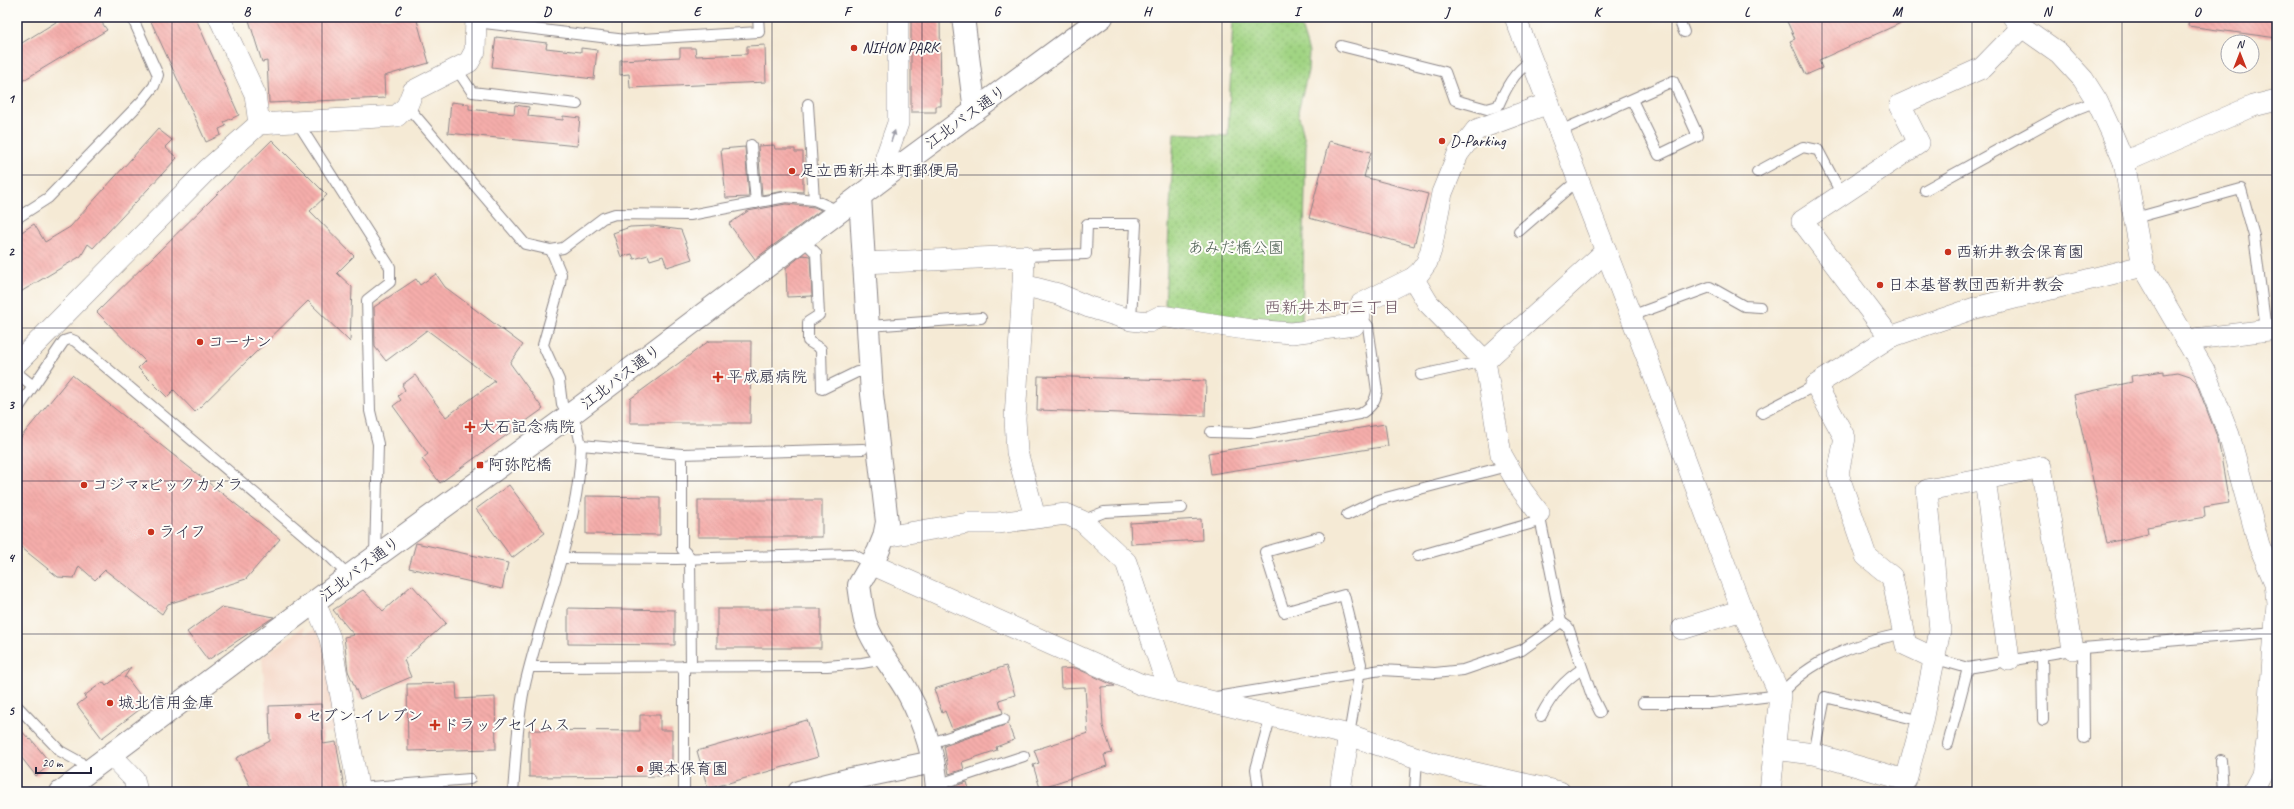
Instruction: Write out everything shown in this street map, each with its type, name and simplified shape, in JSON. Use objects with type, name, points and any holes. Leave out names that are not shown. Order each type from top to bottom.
[{"type":"main road","points":[[963,17],[975,111]]},
{"type":"main road","name":"江北バス通り","points":[[61,792],[315,603],[349,576],[570,415],[839,211],[1102,17]]},
{"type":"main road","points":[[860,196],[870,326],[871,372],[887,522],[884,537],[871,564],[859,584],[863,611],[869,629],[885,658],[909,695],[930,753],[937,788]]},
{"type":"main road","points":[[798,792],[851,785],[930,753]]},
{"type":"street","points":[[220,17],[255,94],[260,124]]},
{"type":"street","points":[[889,174],[886,157],[898,122],[898,17]]},
{"type":"street","points":[[1514,17],[1560,131],[1742,610],[1780,695],[1770,792]]},
{"type":"street","points":[[17,363],[208,169],[260,124],[298,123],[397,116],[407,106],[414,91],[469,62],[475,51],[476,19]]},
{"type":"street","points":[[1890,337],[1802,221],[1841,193],[1919,143],[1900,105],[1982,68],[2018,22],[2059,53],[2083,79],[2097,101],[2124,162],[2143,266],[2204,370],[2229,435],[2259,545],[2275,583],[2277,603],[2262,775],[2253,792]]},
{"type":"street","points":[[2124,162],[2253,106],[2277,100]]},
{"type":"street","points":[[1023,285],[1058,294],[1089,307],[1131,320],[1148,322],[1161,316],[1251,330],[1292,333],[1354,325],[1360,315],[1361,304],[1413,278],[1427,262],[1434,237],[1440,198],[1458,154],[1476,130],[1496,115],[1549,103]]},
{"type":"street","points":[[1485,361],[1605,252]]},
{"type":"street","points":[[864,263],[1024,256],[1015,419],[1017,452],[1035,517]]},
{"type":"street","points":[[1936,658],[1906,645],[1892,578],[1866,556],[1838,474],[1845,438],[1816,384],[1890,337],[1975,308],[2143,266]]},
{"type":"street","points":[[1413,278],[1428,303],[1485,361],[1501,454],[1539,517]]},
{"type":"street","points":[[2186,340],[2272,330]]},
{"type":"street","points":[[1774,749],[1814,754],[1906,780],[1922,721],[1936,658],[1940,630],[1927,490],[2041,467],[2078,648]]},
{"type":"street","points":[[1985,479],[2009,660]]},
{"type":"street","points":[[884,537],[969,523],[998,523],[1066,514],[1082,521],[1126,562],[1169,691]]},
{"type":"street","points":[[871,564],[1140,684],[1349,735],[1436,764],[1560,792]]},
{"type":"street","points":[[315,603],[330,638],[359,790]]},
{"type":"street","points":[[1682,629],[1742,610]]},
{"type":"street","points":[[1342,792],[1341,783],[1349,735]]},
{"type":"street","points":[[111,754],[134,779],[137,792]]},
{"type":"lane","points":[[17,218],[48,198],[142,101],[154,86],[158,75],[132,17]]},
{"type":"lane","points":[[476,19],[626,40],[759,32],[758,17]]},
{"type":"lane","points":[[1678,17],[1684,32]]},
{"type":"lane","points":[[1341,46],[1445,72],[1456,100],[1487,109],[1496,115],[1498,106],[1508,84],[1521,68],[1531,61]]},
{"type":"lane","points":[[456,68],[472,92],[577,104]]},
{"type":"lane","points":[[1560,131],[1673,81],[1698,136],[1659,155],[1632,100]]},
{"type":"lane","points":[[1925,190],[2061,116],[2097,101]]},
{"type":"lane","points":[[808,104],[814,200]]},
{"type":"lane","points":[[407,106],[525,244],[551,250],[563,248],[603,218],[615,214],[690,214],[756,203],[786,196],[814,200],[839,211]]},
{"type":"lane","points":[[298,123],[390,267],[390,282],[367,300],[370,411],[378,444],[375,557]]},
{"type":"lane","points":[[751,145],[756,203]]},
{"type":"lane","points":[[1757,172],[1803,147],[1818,150],[1841,193]]},
{"type":"lane","points":[[1518,231],[1578,180]]},
{"type":"lane","points":[[2135,218],[2241,189],[2254,236],[2272,330]]},
{"type":"lane","points":[[1024,256],[1086,254],[1087,224],[1136,224],[1131,320]]},
{"type":"lane","points":[[802,239],[816,253],[819,314],[808,322],[808,341],[821,349],[822,389],[857,372],[871,372]]},
{"type":"lane","points":[[513,792],[524,690],[561,558],[581,471],[581,445],[577,427],[562,404],[560,380],[543,345],[560,286],[561,274],[551,250]]},
{"type":"lane","points":[[1631,316],[1710,287],[1744,306],[1760,307]]},
{"type":"lane","points":[[1211,432],[1250,433],[1360,414],[1369,409],[1375,400],[1377,391],[1368,326],[1360,315]]},
{"type":"lane","points":[[870,326],[981,318]]},
{"type":"lane","points":[[17,410],[64,341],[70,339],[75,341],[330,557],[349,576]]},
{"type":"lane","points":[[1421,375],[1485,361]]},
{"type":"lane","points":[[17,373],[34,386]]},
{"type":"lane","points":[[1762,413],[1816,384]]},
{"type":"lane","points":[[581,445],[682,454],[863,449]]},
{"type":"lane","points":[[682,454],[682,549],[690,557],[684,792]]},
{"type":"lane","points":[[1347,515],[1378,500],[1507,466]]},
{"type":"lane","points":[[1082,521],[1104,512],[1182,508]]},
{"type":"lane","points":[[1418,556],[1539,517],[1561,622],[1568,627],[1592,696],[1600,712]]},
{"type":"lane","points":[[1319,537],[1265,552],[1284,612],[1344,595],[1361,664],[1349,735]]},
{"type":"lane","points":[[561,558],[677,559],[690,557],[852,554],[871,564]]},
{"type":"lane","points":[[1206,699],[1381,670],[1435,673],[1463,670],[1522,650],[1561,622]]},
{"type":"lane","points":[[1936,658],[1968,668],[2078,648],[2274,632]]},
{"type":"lane","points":[[1643,704],[1713,703],[1780,695],[1790,683],[1815,664],[1863,644],[1904,633]]},
{"type":"lane","points":[[2078,648],[2084,738]]},
{"type":"lane","points":[[2042,654],[2043,720]]},
{"type":"lane","points":[[531,667],[827,666],[862,663],[885,658]]},
{"type":"lane","points":[[1948,744],[1968,668]]},
{"type":"lane","points":[[1541,716],[1558,690],[1569,677],[1582,669]]},
{"type":"lane","points":[[1814,754],[1825,697],[1922,721]]},
{"type":"lane","points":[[17,706],[60,751],[80,762],[89,772]]},
{"type":"lane","points":[[1259,792],[1256,769],[1271,715]]},
{"type":"lane","points":[[930,753],[1004,719]]},
{"type":"lane","points":[[937,788],[1024,756]]},
{"type":"lane","points":[[1415,792],[1417,758]]},
{"type":"lane","points":[[2221,760],[2223,792]]},
{"type":"lane","points":[[359,790],[470,779]]},
{"type":"shaded area","points":[[303,627],[305,634],[316,629],[324,645],[342,731],[269,739],[262,657]]},
{"type":"green space","name":"あみだ橋公園","points":[[1233,17],[1298,17],[1309,52],[1308,71],[1298,112],[1306,145],[1302,321],[1250,321],[1198,313],[1165,305],[1174,133],[1228,136]]},
{"type":"building","points":[[64,17],[98,17],[107,30],[17,84],[17,46]]},
{"type":"building","points":[[149,17],[195,17],[239,115],[224,122],[226,126],[219,129],[221,135],[206,142]]},
{"type":"building","points":[[248,17],[416,17],[429,63],[384,76],[385,98],[269,103],[267,61],[262,62]]},
{"type":"building","points":[[911,17],[940,17],[941,106],[936,106],[936,112],[911,112]]},
{"type":"building","points":[[1785,17],[1914,17],[1819,60],[1822,68],[1806,75],[1790,41],[1795,39]]},
{"type":"building","points":[[2189,17],[2277,17],[2277,38],[2260,36],[2260,34],[2247,34],[2188,26]]},
{"type":"building","points":[[496,37],[547,43],[546,48],[581,52],[581,48],[597,50],[594,79],[492,67]]},
{"type":"building","points":[[765,45],[766,82],[630,88],[629,74],[620,75],[620,60],[680,57],[680,48],[695,48],[696,56],[747,54],[747,46]]},
{"type":"building","points":[[451,102],[469,104],[469,109],[514,114],[515,105],[529,107],[528,116],[563,120],[563,116],[580,118],[577,146],[448,133]]},
{"type":"building","points":[[158,129],[172,140],[165,147],[177,158],[93,248],[88,244],[81,256],[17,294],[17,235],[34,224],[45,242],[70,227]]},
{"type":"building","points":[[272,140],[327,195],[310,211],[354,256],[337,273],[352,287],[350,342],[308,301],[195,412],[174,390],[167,397],[138,368],[145,361],[97,312]]},
{"type":"building","points":[[1329,141],[1371,152],[1364,177],[1428,194],[1414,246],[1309,218]]},
{"type":"building","points":[[774,145],[775,149],[795,149],[795,152],[803,152],[803,192],[785,191],[762,195],[758,146]]},
{"type":"building","points":[[745,147],[749,197],[726,198],[721,149]]},
{"type":"building","points":[[786,204],[814,207],[821,210],[755,259],[729,224],[748,211]]},
{"type":"building","points":[[653,226],[681,230],[692,259],[667,267],[663,256],[650,260],[648,255],[634,259],[632,254],[621,257],[613,233],[630,227]]},
{"type":"building","points":[[802,255],[810,256],[812,296],[787,297],[786,268]]},
{"type":"building","points":[[436,274],[445,287],[523,345],[510,363],[543,409],[440,483],[422,459],[428,454],[393,406],[401,400],[398,396],[405,390],[402,385],[415,375],[446,417],[495,381],[427,330],[386,361],[375,347],[374,307],[416,279],[420,285]]},
{"type":"building","points":[[709,341],[751,341],[750,423],[630,423],[630,399]]},
{"type":"building","points":[[2164,371],[2164,374],[2178,372],[2190,376],[2196,382],[2218,439],[2229,503],[2204,507],[2205,517],[2147,527],[2148,534],[2107,543],[2074,395],[2132,382],[2131,376]]},
{"type":"building","points":[[72,375],[280,539],[246,579],[168,604],[162,614],[105,570],[95,580],[79,566],[74,578],[58,577],[17,544],[17,442]]},
{"type":"building","points":[[1038,376],[1206,381],[1205,416],[1037,410]]},
{"type":"building","points":[[1385,424],[1388,446],[1211,474],[1208,453]]},
{"type":"building","points":[[509,485],[545,533],[512,558],[476,509]]},
{"type":"building","points":[[586,496],[660,497],[660,535],[586,534]]},
{"type":"building","points":[[698,500],[822,500],[822,537],[698,537]]},
{"type":"building","points":[[1201,519],[1202,540],[1131,544],[1130,523]]},
{"type":"building","points":[[416,543],[508,563],[502,589],[409,568]]},
{"type":"building","points":[[412,585],[446,623],[404,660],[411,677],[360,699],[348,671],[344,637],[354,635],[333,610],[363,590],[383,611]]},
{"type":"building","points":[[221,607],[274,617],[208,660],[187,632]]},
{"type":"building","points":[[568,608],[675,610],[675,645],[568,644]]},
{"type":"building","points":[[717,609],[821,609],[821,648],[717,648]]},
{"type":"building","points":[[1006,666],[1015,695],[999,700],[1003,713],[952,729],[945,711],[942,713],[934,689]]},
{"type":"building","points":[[131,667],[124,678],[126,677],[147,704],[102,738],[77,705],[86,698],[84,696],[103,682],[106,686]]},
{"type":"building","points":[[1076,668],[1115,686],[1101,687],[1103,726],[1112,753],[1104,755],[1107,766],[1040,788],[1033,765],[1039,763],[1034,750],[1088,733],[1085,687],[1061,688],[1060,669]]},
{"type":"building","points":[[456,683],[457,699],[495,697],[496,749],[408,751],[407,684]]},
{"type":"building","points":[[321,704],[323,744],[336,742],[345,792],[253,792],[236,758],[270,741],[269,706]]},
{"type":"building","points":[[640,715],[660,715],[660,730],[672,730],[672,776],[529,777],[529,730],[640,731]]},
{"type":"building","points":[[807,720],[818,757],[708,789],[697,751]]},
{"type":"building","points":[[1008,724],[1014,740],[996,747],[997,750],[962,762],[964,769],[949,774],[944,746]]},
{"type":"building","points":[[17,726],[30,740],[31,739],[51,764],[36,776],[17,752]]},
{"type":"building","points":[[967,782],[970,792],[953,792],[952,787]]},
{"type":"place","name":"NIHON PARK","points":[[854,48]]},
{"type":"place","name":"D-Parking","points":[[1442,141]]},
{"type":"place","name":"足立西新井本町郵便局","points":[[792,171]]},
{"type":"place","name":"西新井教会保育園","points":[[1948,252]]},
{"type":"place","name":"日本基督教団西新井教会","points":[[1880,285]]},
{"type":"place","name":"コーナン","points":[[200,342]]},
{"type":"place","name":"平成扇病院","points":[[718,377]]},
{"type":"place","name":"大石記念病院","points":[[470,427]]},
{"type":"place","name":"阿弥陀橋","points":[[480,465]]},
{"type":"place","name":"コジマ×ビックカメラ","points":[[84,485]]},
{"type":"place","name":"ライフ","points":[[151,532]]},
{"type":"place","name":"城北信用金庫","points":[[110,703]]},
{"type":"place","name":"セブン-イレブン","points":[[298,716]]},
{"type":"place","name":"ドラッグセイムス","points":[[435,725]]},
{"type":"place","name":"興本保育園","points":[[640,769]]},
{"type":"district","name":"西新井本町三丁目","points":[[1332,307]]}]
